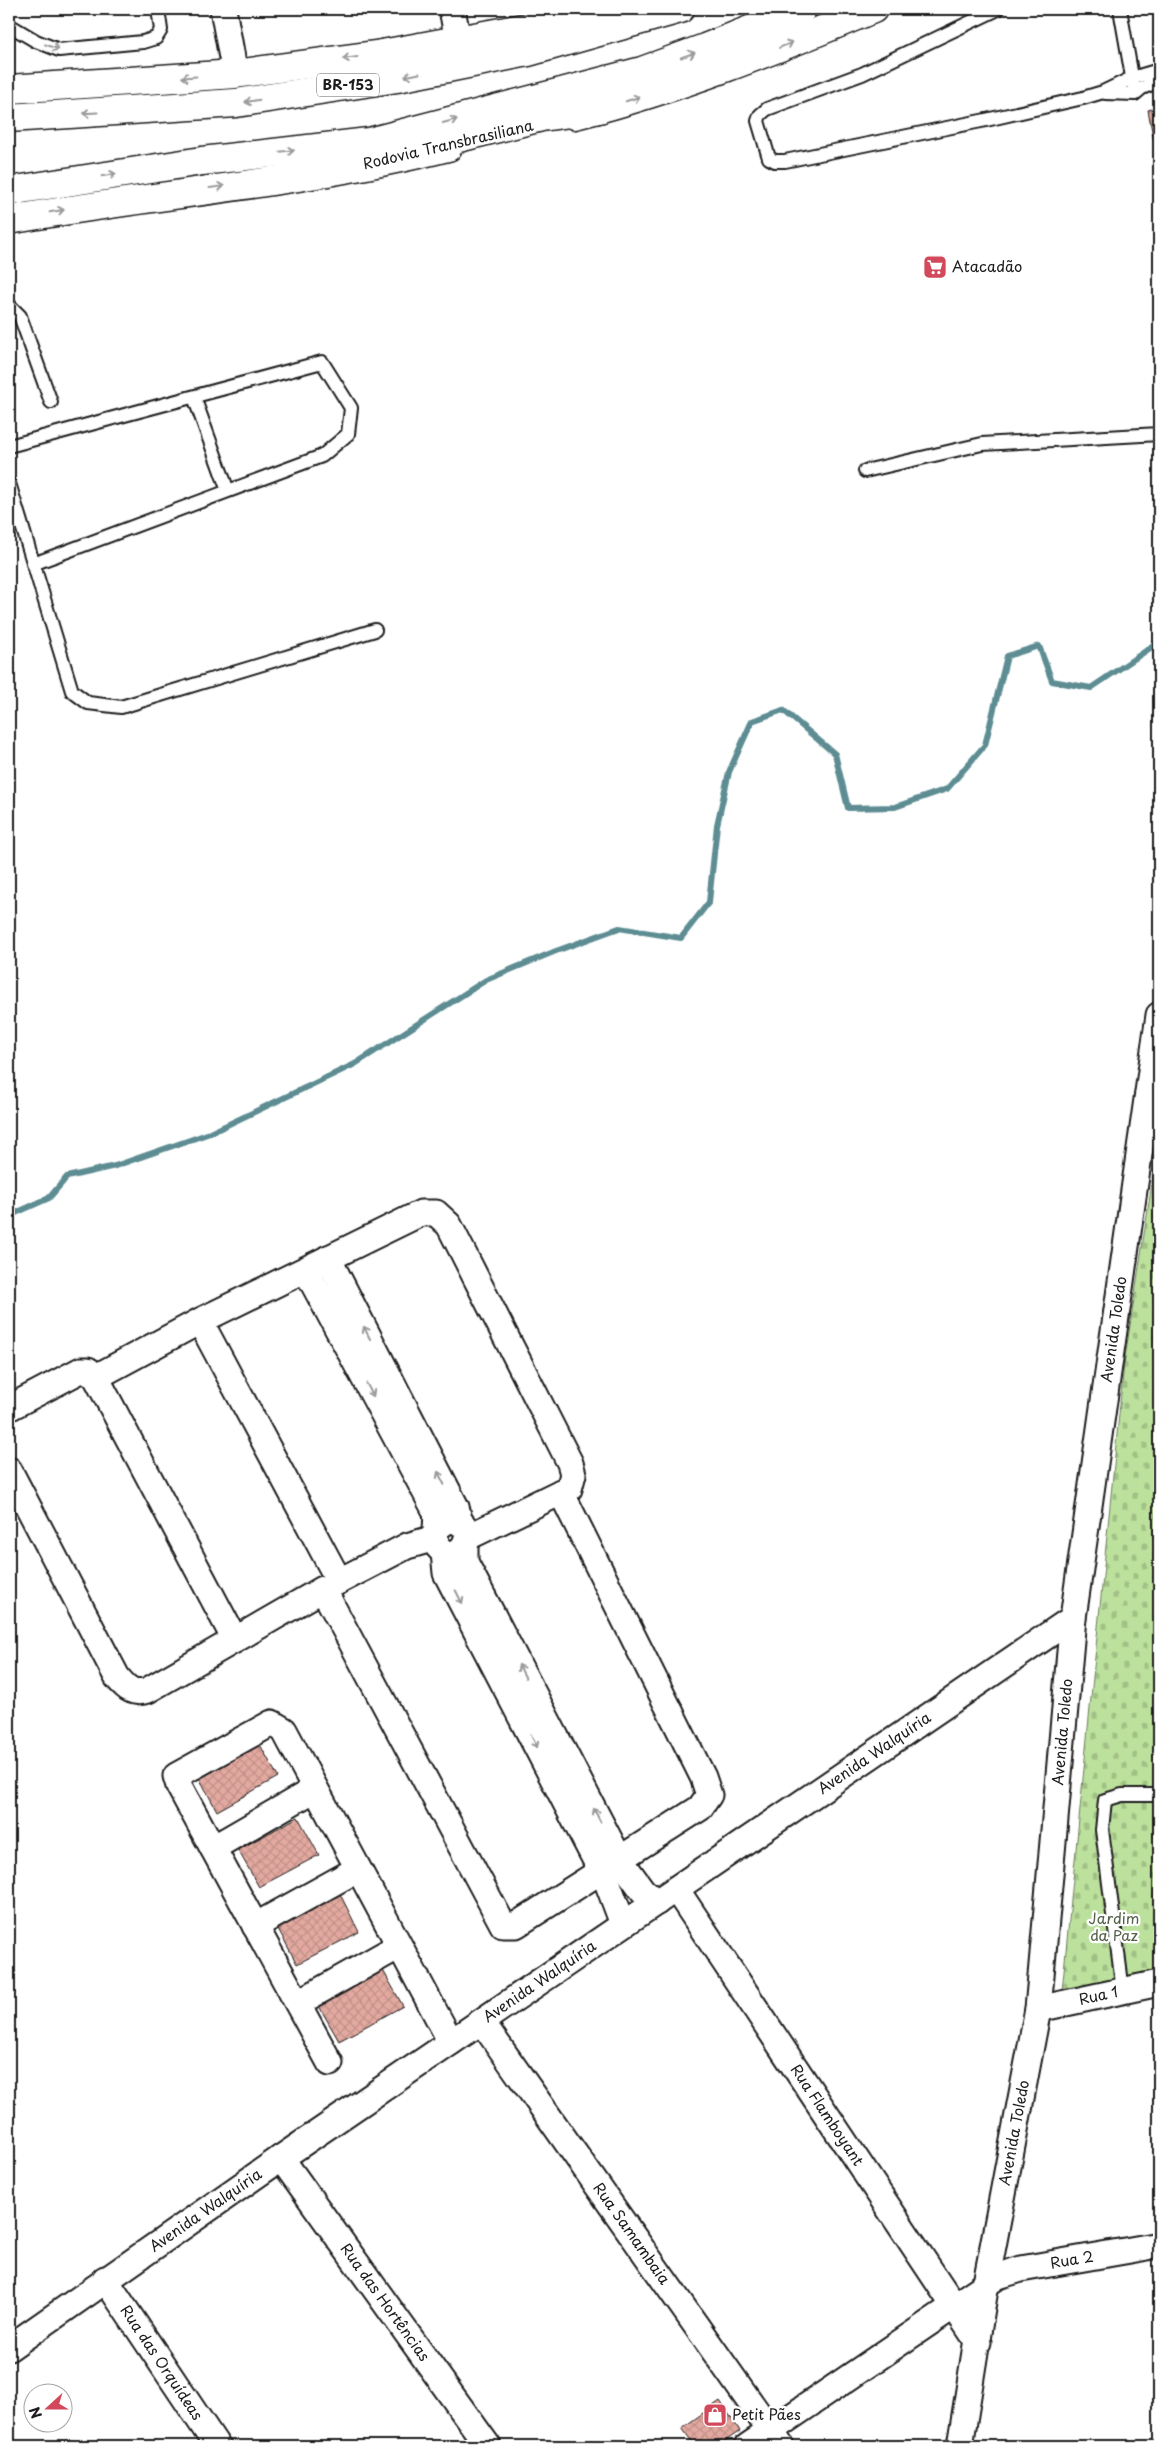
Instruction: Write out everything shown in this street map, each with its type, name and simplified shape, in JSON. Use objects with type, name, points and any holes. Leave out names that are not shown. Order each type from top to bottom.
[{"type":"main road","points":[[9,89],[235,74],[382,54],[555,22],[604,9]]},
{"type":"main road","points":[[382,54],[438,56],[521,44],[674,9]]},
{"type":"main road","name":"BR-153","points":[[9,118],[236,103],[396,78],[528,52],[680,9]]},
{"type":"main road","name":"Rodovia Transbrasiliana","points":[[9,191],[202,160],[369,142],[642,71],[706,48],[802,9]]},
{"type":"main road","name":"Rodovia Transbrasiliana","points":[[9,220],[409,157],[599,109],[756,58],[872,9]]},
{"type":"main road","points":[[369,142],[447,141],[542,118],[599,109]]},
{"type":"street","points":[[223,9],[235,74]]},
{"type":"street","points":[[452,9],[458,40]]},
{"type":"street","name":"Avenida Toledo","points":[[960,2446],[986,2283],[1038,2009],[1072,1618],[1159,1015]]},
{"type":"street","points":[[9,1470],[117,1677],[131,1691],[139,1693],[148,1690],[331,1585],[407,1546],[452,1537],[569,1489],[573,1474],[570,1463],[449,1225],[436,1212],[421,1212],[200,1321],[96,1377]]},
{"type":"street","points":[[328,1258],[456,1507],[446,1573],[610,1864],[623,1924]]},
{"type":"street","points":[[306,1270],[436,1512],[452,1537]]},
{"type":"street","points":[[200,1321],[503,1925],[516,1925],[700,1808],[709,1794],[703,1777],[560,1492]]},
{"type":"street","points":[[9,1408],[81,1370],[88,1370],[96,1377],[236,1640]]},
{"type":"street","name":"Avenida Walquíria","points":[[9,2348],[281,2158],[1072,1618]]},
{"type":"street","points":[[330,2063],[179,1786],[176,1776],[272,1723],[284,1730],[451,2042]]},
{"type":"street","points":[[213,1848],[315,1789]]},
{"type":"street","name":"Rua Flamboyant","points":[[610,1864],[643,1891],[666,1896],[956,2307],[978,2342]]},
{"type":"street","points":[[255,1926],[358,1869]]},
{"type":"street","points":[[298,2003],[399,1946]]},
{"type":"street","name":"Rua 1","points":[[1038,2009],[1159,1983]]},
{"type":"street","name":"Rua Samambaia","points":[[482,2022],[776,2438]]},
{"type":"street","name":"Rua das Hortências","points":[[281,2158],[488,2446]]},
{"type":"street","name":"Rua 2","points":[[748,2446],[776,2438],[986,2283],[1020,2269],[1159,2245]]},
{"type":"street","name":"Rua das Orquídeas","points":[[106,2279],[217,2446]]},
{"type":"lane","points":[[9,25],[59,50],[143,42],[156,38],[161,30],[158,9]]},
{"type":"lane","points":[[998,9],[862,74],[767,109],[760,115],[758,121],[769,158],[775,161],[785,161],[828,154],[889,139],[986,120],[1103,92],[1132,78],[1159,70]]},
{"type":"lane","points":[[1120,9],[1135,94]]},
{"type":"lane","points":[[1103,92],[1135,94],[1142,88],[1159,81]]},
{"type":"lane","points":[[9,305],[20,316],[51,402]]},
{"type":"lane","points":[[9,446],[322,362],[351,408],[348,434],[322,456],[33,564]]},
{"type":"lane","points":[[194,397],[228,491]]},
{"type":"lane","points":[[865,471],[982,444],[1159,434]]},
{"type":"lane","points":[[9,483],[72,691],[88,703],[121,707],[375,630]]},
{"type":"lane","points":[[1123,1992],[1102,1830],[1105,1800],[1122,1795],[1159,1795]]},
{"type":"green space","name":"Jardim da Paz","points":[[1159,1138],[1159,1971],[1062,1991],[1124,1364]]},
{"type":"building","points":[[1159,107],[1159,168],[1148,110]]},
{"type":"building","points":[[258,1741],[278,1777],[217,1811],[197,1774]]},
{"type":"building","points":[[298,1817],[319,1855],[259,1887],[238,1850]]},
{"type":"building","points":[[339,1892],[359,1932],[297,1964],[276,1925]]},
{"type":"building","points":[[380,1965],[403,2006],[339,2041],[316,2001]]},
{"type":"building","name":"Petit Pães","points":[[720,2401],[740,2431],[718,2446],[695,2446],[682,2428]]},
{"type":"waterway","points":[[9,1216],[49,1198],[67,1177],[115,1166],[210,1133],[355,1064],[486,980],[556,951],[619,928],[681,938],[709,902],[717,825],[729,772],[752,721],[783,710],[835,754],[848,808],[895,807],[947,789],[985,745],[1007,656],[1039,646],[1052,681],[1091,688],[1159,642]]},
{"type":"place","name":"Atacadão","points":[[935,267]]},
{"type":"place","name":"Petit Pães","points":[[715,2415]]}]
